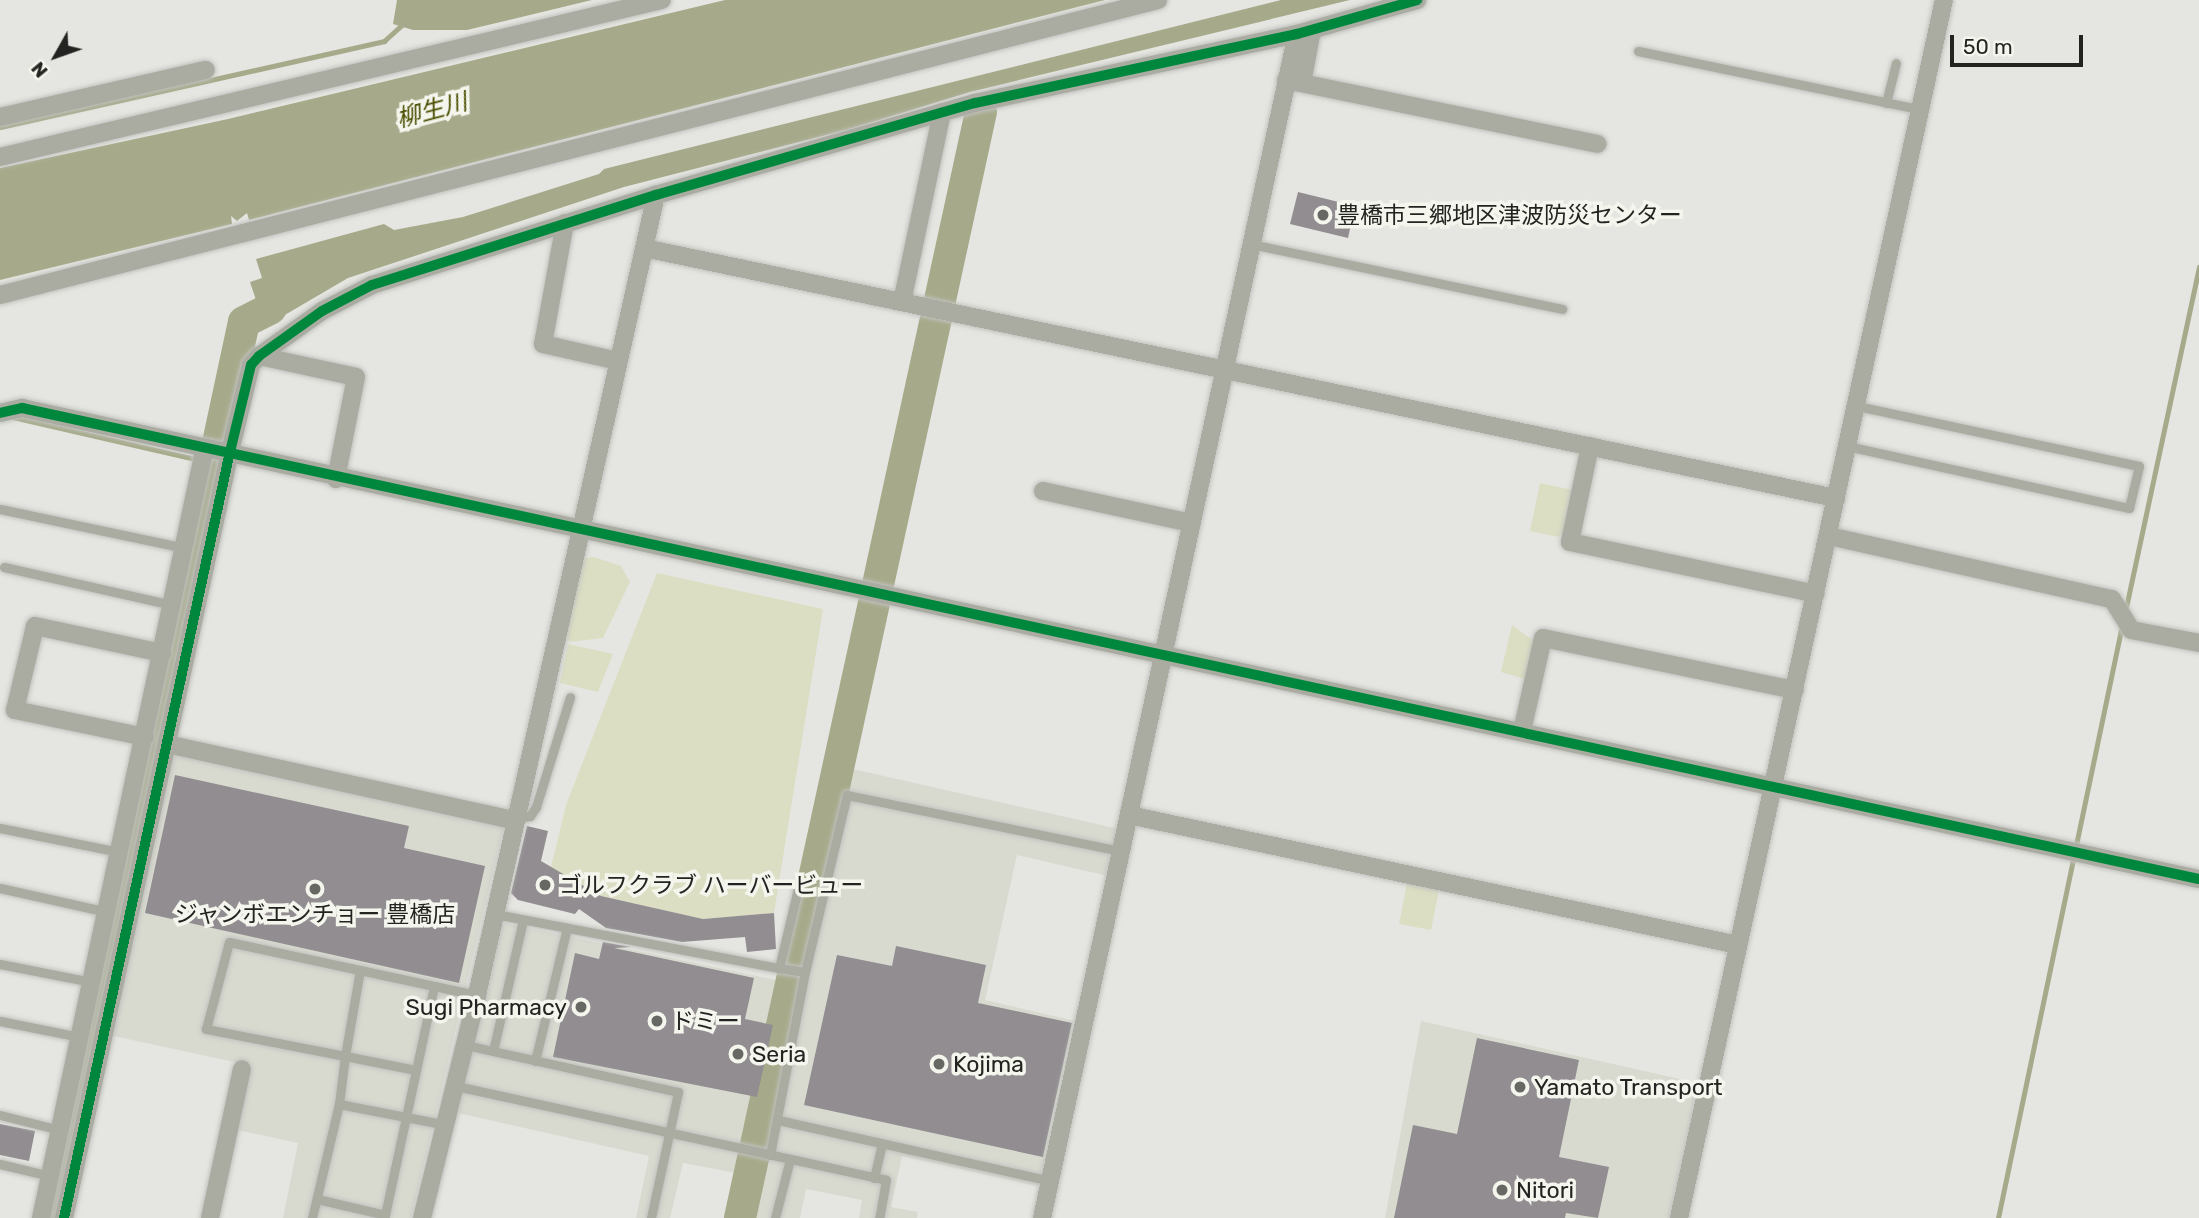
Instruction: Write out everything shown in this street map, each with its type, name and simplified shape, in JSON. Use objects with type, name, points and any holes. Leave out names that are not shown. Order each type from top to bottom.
[{"type":"street","points":[[0,157],[662,0]]},
{"type":"street","points":[[0,295],[1158,0]]},
{"type":"street","points":[[41,1218],[200,473],[214,453],[251,365],[259,356],[322,311],[372,285],[656,195],[942,112],[1304,32],[1417,0]]},
{"type":"street","points":[[1679,1218],[1944,0]]},
{"type":"street","points":[[1042,1218],[1251,244],[1294,82],[1304,32]]},
{"type":"street","points":[[0,117],[206,70]]},
{"type":"street","points":[[1294,82],[1597,144]]},
{"type":"street","points":[[902,302],[942,112]]},
{"type":"street","points":[[422,1218],[478,995],[656,195]]},
{"type":"street","points":[[565,223],[543,344],[618,361]]},
{"type":"street","points":[[643,248],[1836,498]]},
{"type":"street","points":[[259,356],[356,377],[336,479]]},
{"type":"street","points":[[0,413],[22,408],[214,453],[580,529],[1162,657],[2199,879]]},
{"type":"street","points":[[1590,446],[1570,542],[1816,594]]},
{"type":"street","points":[[64,1218],[167,744],[214,453]]},
{"type":"street","points":[[1043,491],[1191,523]]},
{"type":"street","points":[[1829,536],[2112,599],[2131,629],[2199,643]]},
{"type":"street","points":[[145,737],[15,710],[34,626],[162,653]]},
{"type":"street","points":[[1522,732],[1543,638],[1795,690]]},
{"type":"street","points":[[167,744],[516,819]]},
{"type":"street","points":[[1129,815],[1738,945]]},
{"type":"street","points":[[210,1218],[242,1069]]},
{"type":"lane","points":[[1638,51],[1919,109]]},
{"type":"lane","points":[[1886,103],[1896,63]]},
{"type":"lane","points":[[1251,244],[1562,309]]},
{"type":"lane","points":[[1847,446],[2129,508],[2139,466],[1856,406]]},
{"type":"lane","points":[[0,509],[185,548]]},
{"type":"lane","points":[[4,567],[172,605]]},
{"type":"lane","points":[[516,819],[530,816],[537,807],[570,697]]},
{"type":"lane","points":[[793,971],[847,795],[1121,851]]},
{"type":"lane","points":[[0,828],[119,852]]},
{"type":"lane","points":[[766,1154],[778,1120],[799,884]]},
{"type":"lane","points":[[0,888],[107,912]]},
{"type":"lane","points":[[495,914],[793,971]]},
{"type":"lane","points":[[494,1051],[523,919]]},
{"type":"lane","points":[[535,1061],[567,928]]},
{"type":"lane","points":[[416,1070],[206,1029],[229,942],[478,995]]},
{"type":"lane","points":[[0,964],[92,982]]},
{"type":"lane","points":[[312,1218],[339,1104],[360,970]]},
{"type":"lane","points":[[317,1199],[385,1215],[434,986]]},
{"type":"lane","points":[[0,1021],[80,1037]]},
{"type":"lane","points":[[466,1045],[678,1092],[651,1218]]},
{"type":"lane","points":[[456,1086],[886,1180],[879,1218]]},
{"type":"lane","points":[[339,1104],[447,1125]]},
{"type":"lane","points":[[0,1115],[60,1130]]},
{"type":"lane","points":[[778,1120],[1050,1181]]},
{"type":"lane","points":[[874,1178],[882,1144]]},
{"type":"lane","points":[[775,1218],[790,1159]]},
{"type":"lane","points":[[0,1164],[50,1176]]},
{"type":"shaded area","points":[[1540,483],[1572,490],[1564,533],[1558,537],[1530,531]]},
{"type":"shaded area","points":[[594,557],[621,566],[630,582],[603,638],[570,642],[565,636],[580,559]]},
{"type":"shaded area","points":[[657,573],[823,609],[774,913],[703,919],[601,896],[551,867],[566,805]]},
{"type":"shaded area","points":[[1512,625],[1534,641],[1525,679],[1501,672]]},
{"type":"shaded area","points":[[568,644],[613,654],[598,692],[560,683]]},
{"type":"shaded area","points":[[171,749],[504,824],[411,1218],[283,1218],[298,1143],[233,1129],[248,1065],[109,1035]]},
{"type":"shaded area","points":[[844,767],[1119,829],[1108,876],[1017,855],[985,1000],[1080,1022],[1041,1187],[902,1156],[891,1207],[918,1212],[917,1218],[859,1218],[862,1200],[806,1189],[800,1218],[746,1218],[757,1165],[748,1164],[747,1175],[683,1163],[670,1218],[636,1218],[649,1156],[458,1113],[498,929],[505,923],[786,982],[751,1140],[764,1144]]},
{"type":"shaded area","points":[[1407,883],[1439,890],[1431,930],[1399,924]]},
{"type":"shaded area","points":[[1421,1021],[1702,1084],[1673,1218],[1385,1218]]},
{"type":"water","points":[[397,0],[592,0],[467,30],[413,30],[393,24]]},
{"type":"water","name":"柳生川","points":[[725,0],[1105,0],[249,220],[247,213],[237,221],[231,216],[232,224],[0,280],[0,168],[228,119]]},
{"type":"water","points":[[1281,0],[1350,0],[970,92],[850,129],[624,187],[348,278],[249,336],[237,332],[239,312],[257,303],[250,282],[262,278],[256,259],[384,224],[394,230],[463,217],[599,174],[604,169]]},
{"type":"building","name":"豊橋市三郷地区津波防災センター","points":[[1298,192],[1355,206],[1348,238],[1290,224]]},
{"type":"building","name":"ジャンボエンチョー 豊橋店","points":[[175,775],[409,826],[404,848],[485,866],[459,983],[145,913]]},
{"type":"building","name":"ゴルフクラブ ハーバービュー","points":[[527,826],[548,831],[541,861],[601,896],[703,919],[774,913],[776,949],[747,952],[745,937],[682,942],[606,928],[579,909],[575,914],[518,900],[511,893]]},
{"type":"building","name":"ドミー","points":[[603,942],[631,947],[614,948],[754,978],[745,1019],[773,1025],[757,1097],[553,1057],[575,953],[599,959]]},
{"type":"building","name":"Kojima","points":[[896,946],[986,965],[978,1003],[1072,1023],[1043,1157],[804,1105],[837,955],[892,966]]},
{"type":"building","points":[[1477,1038],[1579,1060],[1559,1157],[1609,1167],[1598,1218],[1566,1213],[1565,1218],[1394,1218],[1413,1125],[1457,1134]]},
{"type":"building","points":[[0,1124],[35,1131],[29,1161],[0,1155]]},
{"type":"waterway","points":[[0,127],[384,41],[404,23]]},
{"type":"waterway","points":[[740,1218],[981,112]]},
{"type":"waterway","points":[[2125,612],[2199,267]]},
{"type":"waterway","points":[[52,1218],[244,322],[271,308]]},
{"type":"waterway","points":[[13,417],[213,463]]},
{"type":"waterway","points":[[1998,1218],[2122,625]]},
{"type":"cycle path","points":[[64,1218],[229,456],[251,365],[259,356],[322,311],[372,285],[656,195],[975,103],[1297,34],[1417,0]]},
{"type":"cycle path","points":[[0,413],[22,408],[2199,879]]},
{"type":"place","name":"豊橋市三郷地区津波防災センター","points":[[1323,215]]},
{"type":"place","name":"ゴルフクラブ ハーバービュー","points":[[545,885]]},
{"type":"place","name":"ジャンボエンチョー 豊橋店","points":[[315,889]]},
{"type":"place","name":"Sugi Pharmacy","points":[[581,1007]]},
{"type":"place","name":"ドミー","points":[[657,1021]]},
{"type":"place","name":"Seria","points":[[738,1054]]},
{"type":"place","name":"Kojima","points":[[939,1064]]},
{"type":"place","name":"Yamato Transport","points":[[1520,1087]]},
{"type":"place","name":"Nitori","points":[[1502,1190]]}]
